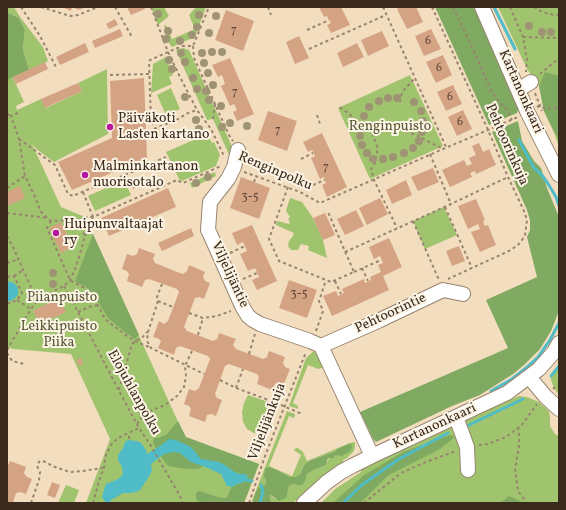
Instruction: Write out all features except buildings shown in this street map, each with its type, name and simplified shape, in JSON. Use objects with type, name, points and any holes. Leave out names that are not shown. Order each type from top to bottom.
[{"type":"street","name":"Kartanonkaari","points":[[482,7],[527,111],[559,176]]},
{"type":"street","points":[[518,90],[530,82]]},
{"type":"street","points":[[231,165],[238,150]]},
{"type":"street","name":"Viljelijäntie","points":[[231,165],[228,179],[210,202],[208,230],[242,306],[248,316],[260,324],[314,343]]},
{"type":"street","name":"Pehtoorintie","points":[[314,343],[378,321],[443,290],[463,294]]},
{"type":"street","points":[[314,343],[372,456]]},
{"type":"street","name":"Kartanonkaari","points":[[304,503],[327,482],[341,472],[507,393],[539,369],[554,352],[559,343]]},
{"type":"street","points":[[529,377],[545,396],[559,409]]},
{"type":"street","points":[[456,417],[468,447],[468,470]]},
{"type":"path","points":[[20,7],[40,36],[56,67]]},
{"type":"path","points":[[41,7],[70,16],[78,16],[98,7]]},
{"type":"path","points":[[115,7],[132,37]]},
{"type":"path","name":"Renginpolku","points":[[151,7],[168,52],[197,110],[211,129],[231,165],[300,192],[320,203],[446,147],[512,120],[518,116]]},
{"type":"path","points":[[208,7],[193,46],[194,58],[229,135],[238,150]]},
{"type":"path","points":[[268,7],[271,15]]},
{"type":"path","points":[[383,7],[446,147]]},
{"type":"path","name":"Pehtoorinkuja","points":[[432,7],[524,210],[527,220],[525,235],[518,245],[509,251],[472,268],[444,207]]},
{"type":"path","points":[[453,7],[475,52],[491,90],[508,111],[512,120]]},
{"type":"path","points":[[510,7],[523,37],[527,58],[526,73],[542,113]]},
{"type":"path","points":[[534,7],[542,12],[559,15]]},
{"type":"path","points":[[309,49],[386,15]]},
{"type":"path","points":[[306,30],[329,20]]},
{"type":"path","points":[[523,37],[559,38]]},
{"type":"path","points":[[151,121],[149,74],[150,60],[183,46],[193,46]]},
{"type":"path","points":[[530,82],[559,58]]},
{"type":"path","points":[[110,75],[149,74]]},
{"type":"path","points":[[400,102],[403,91],[415,78]]},
{"type":"path","points":[[213,119],[215,102]]},
{"type":"path","points":[[540,106],[546,109],[559,107]]},
{"type":"path","points":[[340,107],[372,132],[378,154],[371,169],[374,180],[397,228]]},
{"type":"path","points":[[154,129],[197,110]]},
{"type":"path","points":[[7,117],[18,113]]},
{"type":"path","points":[[7,114],[11,116],[19,139],[25,176],[41,212],[51,221],[76,220],[85,236]]},
{"type":"path","points":[[317,115],[320,124]]},
{"type":"path","points":[[152,124],[157,121]]},
{"type":"path","points":[[364,126],[395,128],[416,135],[443,149]]},
{"type":"path","points":[[19,139],[55,165],[68,194],[73,196],[166,157]]},
{"type":"path","points":[[301,159],[313,153]]},
{"type":"path","points":[[430,154],[451,204]]},
{"type":"path","points":[[79,220],[87,217],[93,217],[177,180],[183,183],[231,165]]},
{"type":"path","points":[[7,188],[25,176]]},
{"type":"path","points":[[254,182],[256,176]]},
{"type":"path","points":[[345,252],[508,177]]},
{"type":"path","points":[[313,185],[325,180]]},
{"type":"path","points":[[288,187],[269,239],[280,260],[331,282],[381,260]]},
{"type":"path","points":[[7,350],[37,301],[64,286],[70,280],[93,217],[82,192]]},
{"type":"path","points":[[328,212],[354,272]]},
{"type":"path","points":[[7,213],[48,218]]},
{"type":"path","points":[[51,221],[47,228],[70,280],[86,289],[98,305],[105,319],[135,341],[204,374]]},
{"type":"path","points":[[412,221],[443,290]]},
{"type":"path","points":[[7,236],[19,259],[37,301]]},
{"type":"path","points":[[226,254],[245,246]]},
{"type":"path","points":[[7,264],[19,259]]},
{"type":"path","points":[[362,268],[368,281]]},
{"type":"path","points":[[7,277],[14,276],[24,270]]},
{"type":"path","points":[[238,282],[257,273]]},
{"type":"path","points":[[7,303],[17,300],[22,292],[14,276]]},
{"type":"path","name":"Viljelijänkuja","points":[[249,503],[265,456],[285,406],[314,343],[323,311],[319,301],[326,280]]},
{"type":"path","points":[[335,281],[341,294]]},
{"type":"path","points":[[151,348],[147,342],[148,332],[158,301],[156,298],[162,284]]},
{"type":"path","name":"Elojuhlanpolku","points":[[64,286],[139,428],[180,496],[182,503]]},
{"type":"path","points":[[17,300],[31,309]]},
{"type":"path","points":[[158,301],[173,307]]},
{"type":"path","points":[[78,312],[98,305]]},
{"type":"path","points":[[189,314],[203,318],[217,316],[232,310]]},
{"type":"path","points":[[198,336],[203,318]]},
{"type":"path","points":[[249,354],[256,330]]},
{"type":"path","points":[[119,391],[132,344],[148,332]]},
{"type":"path","points":[[137,424],[142,417],[150,411],[165,405],[177,396],[184,387],[186,366],[192,351]]},
{"type":"path","points":[[7,353],[12,361],[24,364]]},
{"type":"path","points":[[236,388],[243,369]]},
{"type":"path","points":[[220,380],[236,388],[285,406],[302,414]]},
{"type":"path","points":[[554,388],[559,386]]},
{"type":"path","points":[[364,503],[401,473],[426,462],[468,447],[488,444],[506,437],[518,428],[539,402]]},
{"type":"path","points":[[94,503],[106,455],[111,445],[118,438],[139,428]]},
{"type":"path","points":[[518,428],[520,436],[515,469],[518,490],[527,503]]},
{"type":"path","points":[[129,433],[129,439]]},
{"type":"path","points":[[31,503],[39,480],[40,472],[37,466],[42,460],[70,472],[104,467]]},
{"type":"green space","points":[[7,7],[14,7],[43,47],[48,61],[29,70],[23,49],[25,30],[19,18],[7,12]]},
{"type":"green space","points":[[151,7],[164,7],[169,16],[158,25]]},
{"type":"green space","points":[[196,7],[206,7],[195,37],[172,47],[169,43],[164,26],[166,25],[172,39],[195,29],[189,15]]},
{"type":"green space","points":[[435,7],[474,7],[519,108],[517,113],[489,125]]},
{"type":"green space","points":[[498,7],[559,7],[559,147],[544,111],[539,86],[527,69]]},
{"type":"green space","points":[[7,12],[19,18],[25,30],[23,49],[29,70],[7,80]]},
{"type":"green space","points":[[183,48],[189,50],[234,151],[230,157],[213,119],[207,120],[176,50]]},
{"type":"green space","points":[[166,57],[173,75],[169,77],[172,84],[151,93],[153,64]]},
{"type":"green space","name":"Piianpuisto","points":[[7,64],[24,102],[16,106],[17,110],[41,99],[46,108],[82,91],[78,83],[107,69],[108,134],[54,162],[32,144],[61,207],[85,217],[185,437],[259,464],[244,503],[86,503],[110,439],[71,354],[13,349],[7,347]]},
{"type":"green space","points":[[545,72],[559,76],[559,139],[544,111],[539,86]]},
{"type":"green space","name":"Renginpuisto","points":[[410,75],[443,146],[370,179],[338,108]]},
{"type":"green space","points":[[171,88],[180,109],[166,115],[157,95]]},
{"type":"green space","points":[[518,121],[522,141],[534,161],[541,168],[547,188],[559,217],[559,311],[551,331],[540,349],[524,365],[513,374],[480,395],[452,406],[376,442],[373,439],[360,412],[508,348],[486,300],[537,277],[527,237],[530,230],[530,220],[527,210],[492,132]]},
{"type":"green space","points":[[207,134],[212,143],[214,142],[220,155],[216,166],[182,181],[179,179],[166,152]]},
{"type":"green space","points":[[215,172],[216,176],[192,188],[190,183]]},
{"type":"green space","points":[[124,180],[131,195],[95,211],[88,196]]},
{"type":"green space","points":[[290,198],[302,202],[313,218],[323,240],[327,258],[308,250],[309,246],[301,244],[298,250],[291,250],[288,246],[294,233],[276,225],[277,221],[289,224],[290,222],[288,219],[290,217],[286,211]]},
{"type":"green space","points":[[444,207],[457,235],[425,249],[413,221]]},
{"type":"green space","points":[[93,234],[139,335],[135,339],[108,318],[99,303],[87,288],[75,281]]},
{"type":"green space","points":[[314,351],[324,367],[318,369],[308,365],[293,403],[298,406],[298,409],[289,406],[306,358]]},
{"type":"green space","points":[[559,365],[559,395],[554,388],[551,376]]},
{"type":"green space","points":[[248,395],[271,403],[267,416],[269,421],[263,432],[254,433],[247,429],[243,422],[242,412]]},
{"type":"green space","points":[[519,396],[527,397],[539,402],[549,411],[550,426],[555,434],[559,436],[559,503],[321,503],[335,489],[361,472],[361,469]]},
{"type":"green space","points":[[287,411],[295,414],[294,418],[289,416],[269,466],[292,476],[301,455],[294,450],[296,448],[303,452],[307,461],[355,442],[354,451],[343,460],[344,463],[329,472],[293,503],[271,503],[270,497],[271,495],[275,499],[288,491],[289,486],[294,484],[299,486],[306,479],[307,474],[326,465],[329,458],[334,458],[336,451],[309,461],[304,465],[300,474],[295,477],[290,477],[279,471],[264,477],[266,481],[265,485],[251,503]]},
{"type":"green space","points":[[178,421],[186,437],[259,464],[244,503],[200,503],[196,499],[196,493],[199,491],[221,498],[227,498],[232,487],[242,483],[248,477],[245,474],[240,474],[233,471],[219,462],[209,461],[198,469],[168,466],[153,443],[154,438],[166,435]]},
{"type":"green space","points":[[450,435],[455,437],[440,449],[389,475],[360,503],[333,503],[364,475],[403,452]]},
{"type":"green space","points":[[351,443],[352,448],[349,452],[342,456],[335,455],[334,458],[328,458],[326,465],[307,474],[303,484],[299,486],[294,484],[289,486],[286,498],[279,501],[271,495],[271,503],[252,503],[258,488],[265,485],[265,468],[269,467],[290,477],[295,477],[300,474],[304,465],[309,461],[336,451],[337,449]]},
{"type":"green space","points":[[66,485],[79,490],[74,503],[58,503]]},
{"type":"green space","points":[[509,496],[524,503],[500,503]]},
{"type":"water","points":[[7,281],[14,283],[18,288],[18,295],[11,301],[7,301]]},
{"type":"water","points":[[169,439],[176,440],[191,447],[201,459],[219,462],[233,471],[239,474],[245,474],[248,477],[242,483],[232,487],[227,486],[221,474],[191,462],[180,453],[173,452],[164,454],[151,464],[152,470],[150,475],[140,490],[136,492],[123,493],[111,500],[109,503],[106,503],[102,497],[106,484],[121,477],[123,473],[122,467],[118,460],[118,455],[125,442],[128,440],[141,443],[147,454]]},
{"type":"waterway","points":[[494,7],[515,49]]},
{"type":"waterway","points":[[519,140],[534,168],[547,182],[556,197],[559,206]]},
{"type":"waterway","points":[[491,391],[512,379],[538,357],[550,340],[559,323]]},
{"type":"waterway","points":[[551,376],[559,366]]},
{"type":"waterway","points":[[467,426],[523,399]]},
{"type":"waterway","points":[[343,503],[363,484],[399,459],[448,433]]},
{"type":"waterway","points":[[246,480],[252,481]]},
{"type":"waterway","points":[[260,503],[263,491],[261,485]]},
{"type":"place","name":"Päiväkoti Lasten kartano","points":[[110,127]]},
{"type":"place","name":"Malminkartanon nuorisotalo","points":[[85,175]]},
{"type":"place","name":"Huipunvaltaajat ry","points":[[56,233]]},
{"type":"park label","name":"Leikkipuisto Piika","points":[[59,336]]}]
